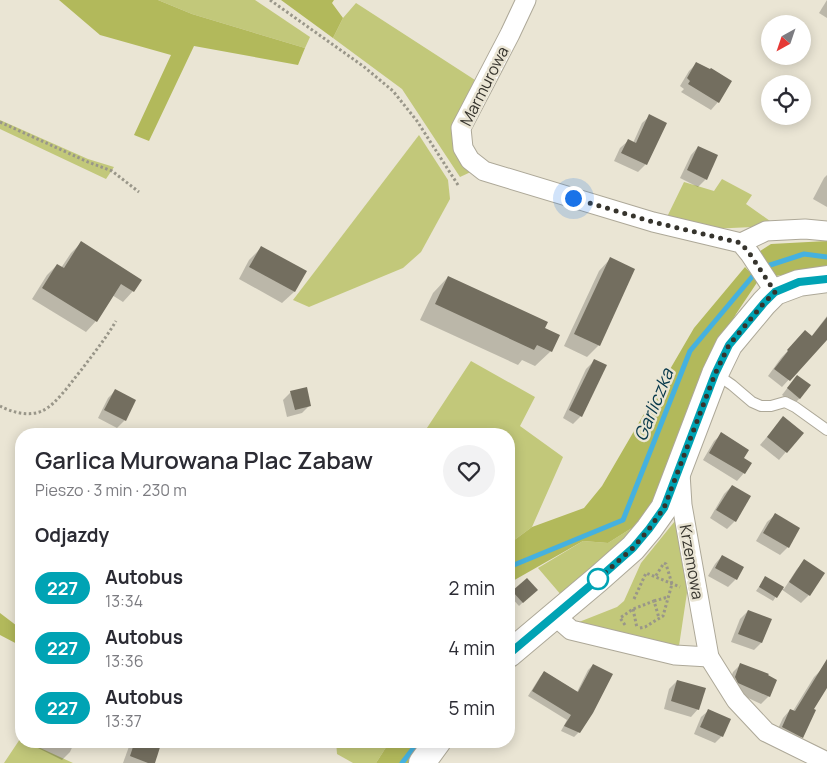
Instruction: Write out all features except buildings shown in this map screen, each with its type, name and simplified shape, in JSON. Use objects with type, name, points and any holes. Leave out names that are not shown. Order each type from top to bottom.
[{"type":"street","name":"Marmurowa","points":[[526,0],[461,128],[462,148],[470,160],[484,171],[502,177],[746,249]]},
{"type":"street","points":[[771,285],[746,249],[766,231],[805,229],[827,231]]},
{"type":"street","points":[[771,285],[827,279]]},
{"type":"street","points":[[515,649],[633,548],[664,508],[715,374],[729,345],[764,303],[771,285]]},
{"type":"street","name":"Krzemowa","points":[[679,467],[682,505],[709,657],[736,700],[766,732],[827,762]]},
{"type":"street","points":[[555,616],[571,630],[675,655],[709,657]]},
{"type":"street","points":[[422,763],[433,748]]},
{"type":"lane","points":[[715,374],[752,402],[760,406],[771,406],[785,402],[796,407],[827,430]]},
{"type":"path","points":[[270,0],[362,66],[393,91],[417,121],[458,185]]},
{"type":"path","points":[[0,122],[112,171],[139,192]]},
{"type":"path","points":[[0,406],[18,413],[42,411],[62,394],[109,334],[116,321]]},
{"type":"path","points":[[655,577],[664,563],[666,564],[672,584],[663,616],[645,627],[637,628],[628,628],[620,618],[633,609],[668,596]]},
{"type":"path","points":[[634,599],[646,574],[697,593]]},
{"type":"path","points":[[654,601],[659,618]]},
{"type":"path","points":[[633,609],[637,628]]},
{"type":"green space","points":[[59,0],[158,0],[192,14],[305,48],[298,65],[194,46],[149,141],[134,135],[171,55],[100,35]]},
{"type":"green space","points":[[158,0],[255,0],[310,37],[305,48],[192,14]]},
{"type":"green space","points":[[281,0],[334,0],[332,3],[343,18],[333,38]]},
{"type":"green space","points":[[356,3],[475,80],[458,117],[475,170],[460,177],[402,89],[333,38],[343,18]]},
{"type":"green space","points":[[0,120],[88,159],[114,167],[106,179],[0,129]]},
{"type":"green space","points":[[419,135],[448,180],[450,199],[421,252],[403,268],[309,307],[293,300]]},
{"type":"green space","points":[[722,179],[752,195],[746,204],[777,226],[709,229],[666,219],[684,182],[714,191]]},
{"type":"green space","points":[[827,241],[827,272],[775,276],[757,253],[771,244]]},
{"type":"green space","points":[[745,267],[758,281],[736,314],[691,399],[655,499],[635,526],[608,543],[583,541],[515,580],[515,540],[532,527],[584,508],[602,486],[694,328]]},
{"type":"green space","points":[[471,361],[535,397],[520,426],[563,457],[532,527],[515,540],[515,428],[427,428]]},
{"type":"green space","points":[[679,516],[688,586],[679,646],[579,622],[617,607],[624,601],[641,563]]},
{"type":"green space","points":[[635,526],[612,554],[562,596],[538,568],[583,541],[608,543]]},
{"type":"green space","points":[[0,613],[15,624],[15,643],[0,635]]},
{"type":"green space","points":[[15,746],[40,748],[73,763],[4,763]]},
{"type":"green space","points":[[337,748],[386,748],[376,763],[353,763],[337,754]]},
{"type":"green space","points":[[386,748],[424,748],[413,763],[376,763]]},
{"type":"waterway","name":"Garliczka","points":[[764,267],[804,254],[827,257]]},
{"type":"waterway","name":"Garliczka","points":[[515,565],[623,520],[690,351],[757,271]]},
{"type":"waterway","name":"Garliczka","points":[[402,763],[414,748]]},
{"type":"bus line","name":"227","points":[[515,649],[633,548],[649,529],[664,508],[715,374],[729,345],[764,303],[775,292],[799,282],[827,279]]},
{"type":"route","points":[[573,198],[653,222],[741,243],[775,292],[729,345],[715,374],[664,508],[633,548],[598,579]]}]
